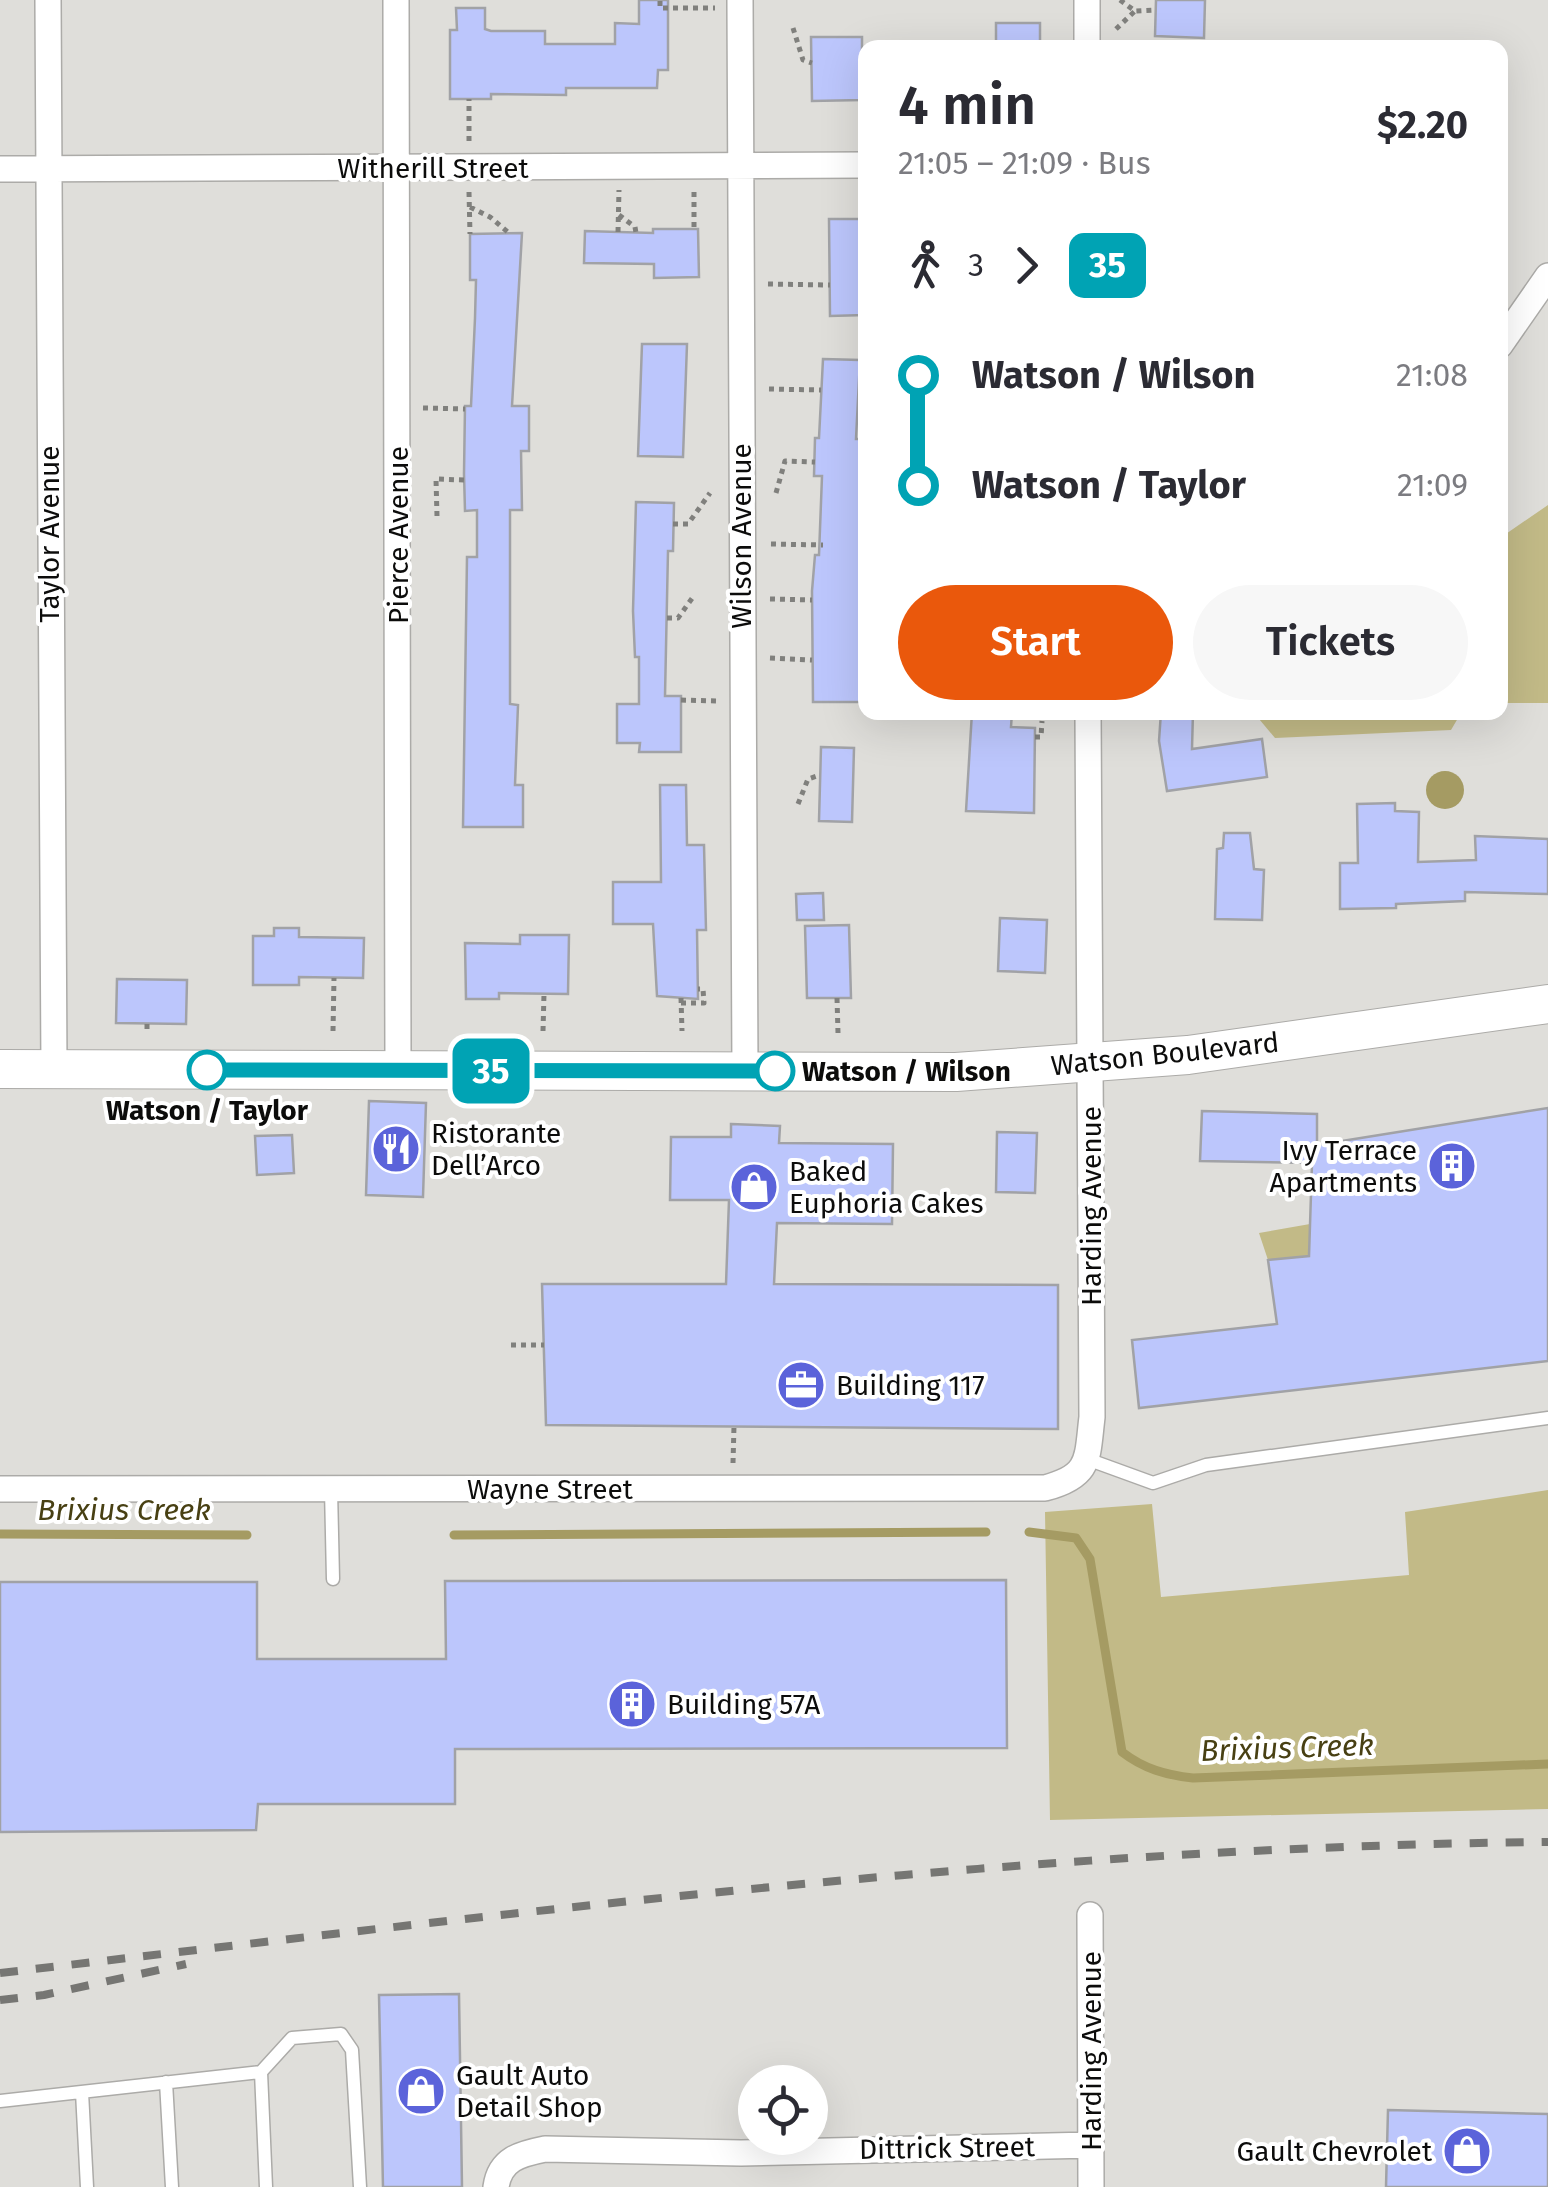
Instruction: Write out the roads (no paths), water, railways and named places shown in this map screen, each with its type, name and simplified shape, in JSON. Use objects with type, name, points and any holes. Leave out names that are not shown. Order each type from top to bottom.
[{"type":"street","name":"Taylor Avenue","points":[[48,0],[54,1069]]},
{"type":"street","name":"Pierce Avenue","points":[[396,0],[398,1070]]},
{"type":"street","points":[[1087,0],[1087,40]]},
{"type":"street","name":"Wilson Avenue","points":[[740,4],[745,1071]]},
{"type":"street","name":"Witherill Street","points":[[0,169],[858,166]]},
{"type":"street","points":[[1508,334],[1548,276]]},
{"type":"street","name":"Harding Avenue","points":[[1088,720],[1092,1417],[1088,1459]]},
{"type":"street","name":"Watson Boulevard","points":[[0,1069],[956,1072],[1188,1055],[1548,1004]]},
{"type":"street","name":"Wayne Street","points":[[0,1489],[1045,1488],[1072,1481],[1088,1459]]},
{"type":"street","name":"Harding Avenue","points":[[1090,1915],[1091,2187]]},
{"type":"street","name":"Dittrick Street","points":[[496,2187],[506,2163],[518,2154],[545,2150],[741,2153],[1091,2145]]},
{"type":"lane","points":[[1088,1459],[1152,1483],[1206,1465],[1548,1418]]},
{"type":"lane","points":[[332,1489],[333,1579]]},
{"type":"lane","points":[[0,2100],[261,2072],[292,2038],[341,2034],[352,2050],[360,2187]]},
{"type":"lane","points":[[261,2072],[266,2187]]},
{"type":"lane","points":[[166,2082],[172,2187]]},
{"type":"lane","points":[[82,2092],[87,2187]]},
{"type":"waterway","name":"Brixius Creek","points":[[454,1535],[986,1532]]},
{"type":"waterway","name":"Brixius Creek","points":[[1029,1532],[1076,1538],[1090,1559],[1122,1752],[1147,1767],[1193,1778],[1548,1764]]},
{"type":"waterway","name":"Brixius Creek","points":[[0,1534],[247,1535]]},
{"type":"railway","points":[[0,1973],[579,1907],[966,1870],[1160,1856],[1548,1842]]},
{"type":"railway","points":[[0,2000],[44,1995],[186,1964]]},
{"type":"place","name":"Watson / Taylor","points":[[207,1070]]},
{"type":"place","name":"Watson / Wilson","points":[[775,1071]]},
{"type":"place","name":"Ristorante Dell’Arco","points":[[396,1149]]},
{"type":"place","name":"Ivy Terrace Apartments","points":[[1452,1166]]},
{"type":"place","name":"Baked Euphoria Cakes","points":[[754,1187]]},
{"type":"place","name":"Building 117","points":[[801,1385]]},
{"type":"place","name":"Building 57A","points":[[632,1704]]},
{"type":"place","name":"Gault Auto Detail Shop","points":[[421,2091]]},
{"type":"place","name":"Gault Chevrolet","points":[[1467,2151]]}]
